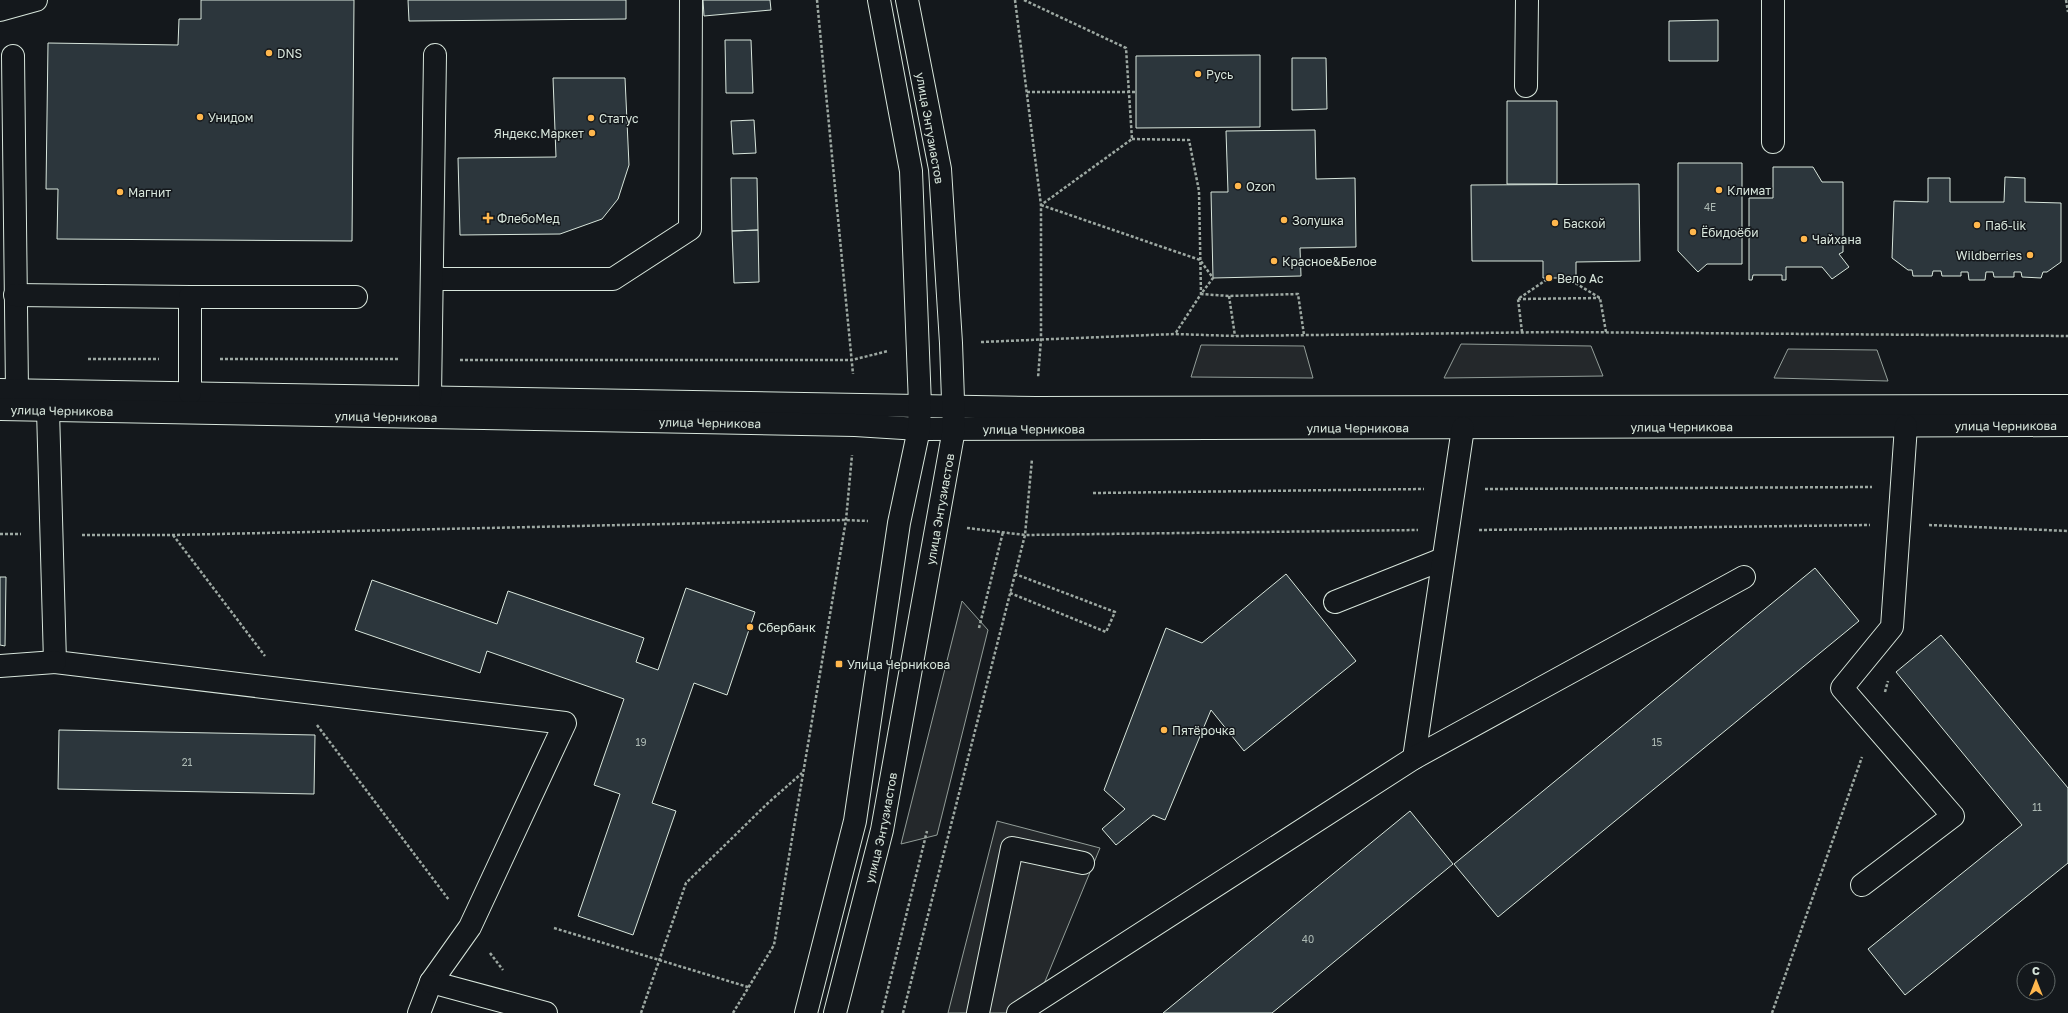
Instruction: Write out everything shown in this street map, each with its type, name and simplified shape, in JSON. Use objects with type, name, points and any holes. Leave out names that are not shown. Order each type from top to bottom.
[{"type":"street","points":[[0,10],[36,0]]},
{"type":"street","points":[[432,279],[613,279],[690,229],[691,0]]},
{"type":"street","points":[[806,1013],[854,821],[899,523],[918,429],[920,405],[911,171],[879,0]]},
{"type":"street","name":"улица Энтузиастов","points":[[835,1013],[882,830],[954,429],[952,407],[951,343],[940,169],[907,0]]},
{"type":"street","points":[[1526,86],[1527,0]]},
{"type":"street","points":[[1773,0],[1773,142]]},
{"type":"street","points":[[430,397],[435,55]]},
{"type":"street","points":[[8,390],[15,295],[13,56]]},
{"type":"street","points":[[15,295],[190,298],[356,298]]},
{"type":"street","points":[[190,298],[190,393]]},
{"type":"street","name":"улица Черникова","points":[[8,390],[430,397],[855,415],[918,429],[1035,430],[2068,425]]},
{"type":"street","name":"улица Черникова","points":[[0,409],[855,415],[920,405],[1036,408],[2068,406]]},
{"type":"street","points":[[48,410],[55,662]]},
{"type":"street","points":[[1862,885],[1953,816],[1842,688],[1892,628],[1906,426]]},
{"type":"street","points":[[1414,758],[1463,428]]},
{"type":"street","points":[[1335,602],[1443,559]]},
{"type":"street","points":[[1018,1013],[1414,758],[1744,578]]},
{"type":"street","points":[[0,666],[55,662],[565,723],[470,927],[431,982],[419,1013]]},
{"type":"street","points":[[978,1013],[1012,848],[1083,863]]},
{"type":"street","points":[[431,982],[546,1013]]},
{"type":"path","points":[[733,1013],[774,945],[846,520],[855,415],[852,360],[817,0]]},
{"type":"path","points":[[1015,0],[1041,205],[1041,339],[1036,408]]},
{"type":"path","points":[[1024,0],[1126,48],[1132,139]]},
{"type":"path","points":[[2066,0],[2068,12]]},
{"type":"path","points":[[1027,92],[1136,92]]},
{"type":"path","points":[[1041,205],[1132,139],[1189,140],[1199,191],[1201,294]]},
{"type":"path","points":[[1041,205],[1200,260],[1213,278],[1176,334]]},
{"type":"path","points":[[1518,299],[1549,278]]},
{"type":"path","points":[[1567,278],[1600,298],[1606,332]]},
{"type":"path","points":[[1201,294],[1229,296],[1298,294],[1304,335]]},
{"type":"path","points":[[1229,296],[1235,336]]},
{"type":"path","points":[[1518,299],[1600,298]]},
{"type":"path","points":[[1518,299],[1522,332]]},
{"type":"path","points":[[951,343],[1176,334],[1235,336],[1606,332],[2068,336]]},
{"type":"path","points":[[87,359],[852,360],[918,344]]},
{"type":"path","points":[[903,1013],[1025,535],[1035,430]]},
{"type":"path","points":[[1093,493],[1454,489],[1902,487]]},
{"type":"path","points":[[0,534],[173,535],[846,520],[899,523]]},
{"type":"path","points":[[936,525],[1025,535],[1899,525],[2068,531]]},
{"type":"path","points":[[1927,533],[1928,525]]},
{"type":"path","points":[[979,628],[1003,532]]},
{"type":"path","points":[[173,535],[504,971]]},
{"type":"path","points":[[1010,593],[1106,632],[1115,612],[1015,574]]},
{"type":"path","points":[[1772,1013],[1891,674]]},
{"type":"path","points":[[641,1013],[658,960],[686,883],[768,803],[803,773]]},
{"type":"path","points":[[882,1013],[927,831]]},
{"type":"path","points":[[554,928],[748,987]]},
{"type":"shaded area","points":[[1461,344],[1591,346],[1603,376],[1444,378]]},
{"type":"shaded area","points":[[1201,345],[1304,346],[1313,378],[1191,377]]},
{"type":"shaded area","points":[[1788,349],[1877,350],[1888,381],[1774,378]]},
{"type":"shaded area","points":[[962,601],[988,630],[937,835],[901,844]]},
{"type":"shaded area","points":[[997,821],[1100,848],[1032,1013],[948,1013]]},
{"type":"building","name":"Унидом","points":[[201,0],[354,0],[352,241],[57,239],[58,189],[46,189],[48,43],[178,45],[179,19],[201,19]]},
{"type":"building","points":[[408,0],[626,0],[626,19],[409,21]]},
{"type":"building","points":[[703,0],[770,0],[771,10],[704,16]]},
{"type":"building","points":[[1718,20],[1718,61],[1669,61],[1669,21]]},
{"type":"building","points":[[725,40],[751,40],[753,93],[726,93]]},
{"type":"building","name":"Русь","points":[[1260,55],[1260,127],[1136,128],[1136,56]]},
{"type":"building","points":[[1292,58],[1326,58],[1327,109],[1292,110]]},
{"type":"building","name":"Статус","points":[[553,78],[625,78],[629,165],[618,199],[602,219],[560,234],[460,235],[458,158],[556,157]]},
{"type":"building","points":[[1507,101],[1557,101],[1557,184],[1507,184]]},
{"type":"building","points":[[754,120],[756,153],[733,154],[731,121]]},
{"type":"building","name":"Золушка","points":[[1315,130],[1316,179],[1355,178],[1356,247],[1300,248],[1301,276],[1213,278],[1211,192],[1228,192],[1226,131]]},
{"type":"building","points":[[1678,163],[1742,163],[1742,264],[1707,264],[1698,272],[1678,251]]},
{"type":"building","points":[[1773,167],[1813,167],[1822,182],[1843,182],[1843,252],[1839,254],[1849,267],[1832,279],[1822,267],[1786,267],[1786,280],[1782,280],[1782,275],[1753,275],[1752,280],[1749,280],[1749,198],[1773,198]]},
{"type":"building","points":[[2005,177],[2025,178],[2025,202],[2061,203],[2061,262],[2047,272],[2043,272],[2041,278],[2022,277],[2021,272],[2014,272],[2014,277],[1994,277],[1993,272],[1986,272],[1985,280],[1969,280],[1968,272],[1961,272],[1961,276],[1942,276],[1941,271],[1933,271],[1932,276],[1913,276],[1912,270],[1908,270],[1892,258],[1894,201],[1928,202],[1928,178],[1950,178],[1950,202],[2004,202]]},
{"type":"building","points":[[731,178],[757,178],[758,230],[732,231]]},
{"type":"building","name":"Баской","points":[[1639,184],[1640,261],[1576,262],[1576,278],[1543,278],[1543,261],[1472,261],[1471,185]]},
{"type":"building","points":[[758,230],[759,282],[734,283],[732,231]]},
{"type":"building","points":[[1815,568],[1859,621],[1498,917],[1454,864]]},
{"type":"building","name":"Пятёрочка","points":[[1286,574],[1356,661],[1244,751],[1211,710],[1165,820],[1153,815],[1116,845],[1102,829],[1125,809],[1104,790],[1166,628],[1202,643]]},
{"type":"building","points":[[0,577],[6,577],[5,646],[0,645]]},
{"type":"building","points":[[372,580],[497,624],[508,591],[644,638],[636,662],[658,670],[686,588],[755,612],[727,695],[694,683],[652,803],[676,811],[633,935],[578,916],[620,794],[594,785],[624,699],[487,651],[480,673],[355,630]]},
{"type":"building","points":[[1941,635],[2068,788],[2068,863],[1905,995],[1868,949],[2022,825],[1896,672]]},
{"type":"building","points":[[59,730],[315,735],[314,794],[58,789]]},
{"type":"building","points":[[1410,811],[1453,864],[1272,1013],[1163,1013]]},
{"type":"place","name":"DNS","points":[[269,53]]},
{"type":"place","name":"Русь","points":[[1198,74]]},
{"type":"place","name":"Унидом","points":[[200,117]]},
{"type":"place","name":"Статус","points":[[591,118]]},
{"type":"place","name":"Яндекс.Маркет","points":[[592,133]]},
{"type":"place","name":"Ozon","points":[[1238,186]]},
{"type":"place","name":"Климат","points":[[1719,190]]},
{"type":"place","name":"Магнит","points":[[120,192]]},
{"type":"place","name":"ФлебоМед","points":[[488,218]]},
{"type":"place","name":"Золушка","points":[[1284,220]]},
{"type":"place","name":"Баской","points":[[1555,223]]},
{"type":"place","name":"Паб-lik","points":[[1977,225]]},
{"type":"place","name":"Ёбидоёби","points":[[1693,232]]},
{"type":"place","name":"Чайхана","points":[[1804,239]]},
{"type":"place","name":"Wildberries","points":[[2030,255]]},
{"type":"place","name":"Красное&Белое","points":[[1274,261]]},
{"type":"place","name":"Вело Ас","points":[[1549,278]]},
{"type":"place","name":"Сбербанк","points":[[750,627]]},
{"type":"place","name":"Улица Черникова","points":[[839,664]]},
{"type":"place","name":"Пятёрочка","points":[[1164,730]]}]
